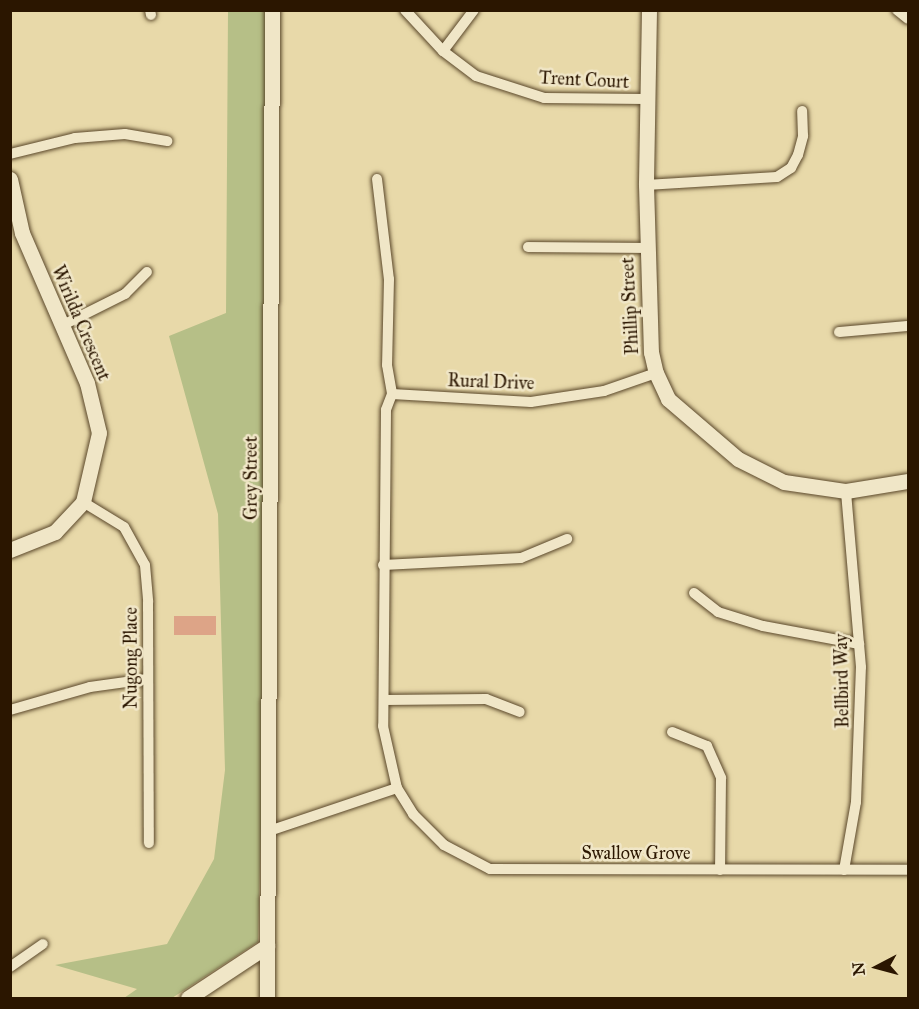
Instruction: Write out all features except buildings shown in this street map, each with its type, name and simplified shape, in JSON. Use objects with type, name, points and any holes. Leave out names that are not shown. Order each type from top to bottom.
[{"type":"street","name":"Grey Street","points":[[267,999],[272,10]]},
{"type":"street","name":"Trent Court","points":[[405,10],[443,51],[477,76],[544,98],[646,99]]},
{"type":"street","points":[[443,51],[474,10]]},
{"type":"street","name":"Phillip Street","points":[[650,10],[646,99],[646,248],[651,352],[656,373],[668,399],[738,459],[784,482],[846,491],[909,481]]},
{"type":"street","points":[[897,10],[909,19]]},
{"type":"street","points":[[646,185],[777,177],[791,168],[798,155],[802,136],[802,111]]},
{"type":"street","points":[[10,154],[85,137],[125,134],[167,141]]},
{"type":"street","name":"Wirilda Crescent","points":[[10,179],[16,234],[87,383],[99,433],[83,502],[55,532],[10,550]]},
{"type":"street","points":[[377,179],[389,279],[387,365],[392,394]]},
{"type":"street","points":[[528,248],[646,248]]},
{"type":"street","points":[[61,326],[125,294],[147,272]]},
{"type":"street","points":[[839,332],[909,326]]},
{"type":"street","name":"Rural Drive","points":[[392,394],[531,402],[604,392],[656,373]]},
{"type":"street","name":"Swallow Grove","points":[[392,394],[386,410],[383,726],[397,788],[413,814],[444,845],[490,869],[909,870]]},
{"type":"street","name":"Bellbird Way","points":[[844,870],[856,802],[861,667],[846,491]]},
{"type":"street","name":"Nugong Place","points":[[83,502],[124,527],[145,566],[148,602],[149,843]]},
{"type":"street","points":[[383,565],[521,558],[567,539]]},
{"type":"street","points":[[694,594],[718,612],[763,626],[859,644]]},
{"type":"street","points":[[10,710],[90,687],[147,679]]},
{"type":"street","points":[[384,700],[486,699],[520,712]]},
{"type":"street","points":[[672,732],[707,746],[721,778],[720,870]]},
{"type":"street","points":[[269,831],[397,788]]},
{"type":"street","points":[[10,968],[44,944]]},
{"type":"street","points":[[188,999],[267,946]]},
{"type":"green space","points":[[228,11],[267,11],[265,675],[258,942],[172,998],[124,998],[137,989],[55,965],[167,944],[214,859],[225,770],[218,514],[169,336],[226,313]]}]
